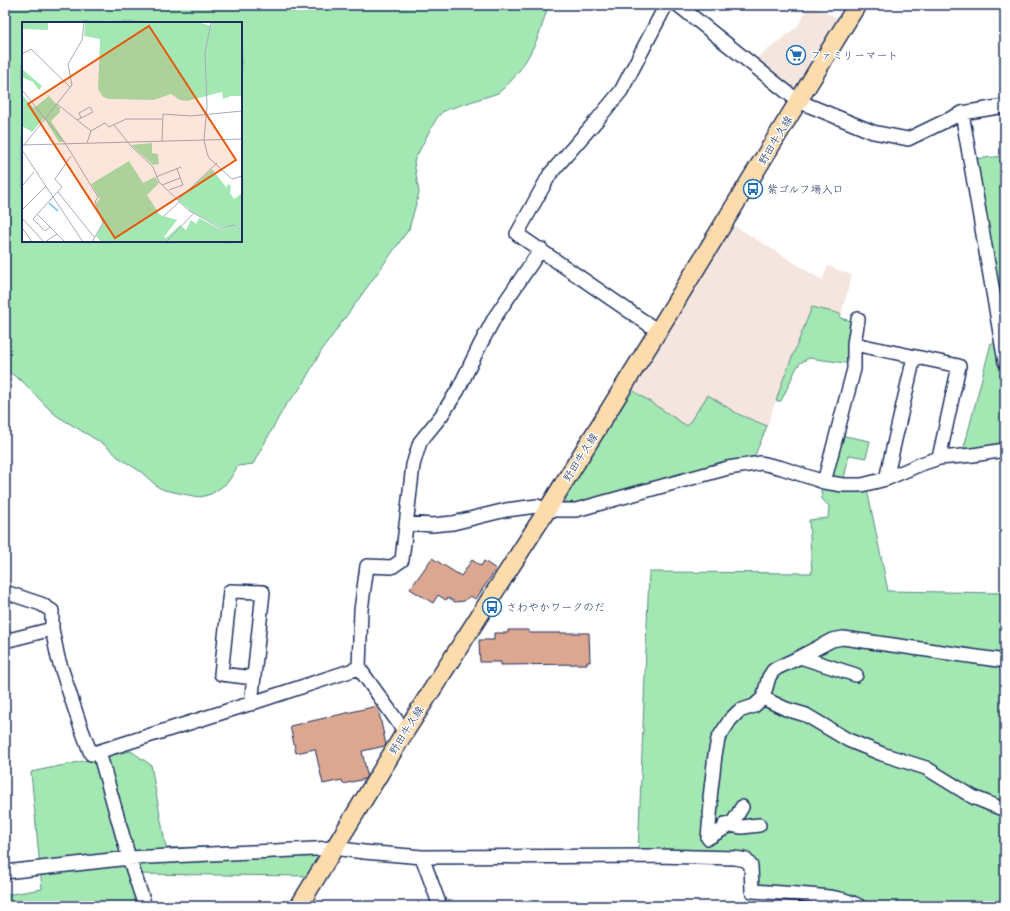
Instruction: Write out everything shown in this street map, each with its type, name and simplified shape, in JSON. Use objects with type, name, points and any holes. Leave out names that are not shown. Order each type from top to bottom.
[{"type":"main road","name":"野田牛久線","points":[[299,906],[405,732],[547,510],[658,331],[857,5]]},
{"type":"street","points":[[658,331],[541,249],[517,234],[550,174],[621,91],[666,5]]},
{"type":"street","points":[[678,5],[798,101],[873,132],[908,139],[962,113],[1005,106]]},
{"type":"street","points":[[962,113],[1005,362]]},
{"type":"street","points":[[405,732],[359,668],[361,610],[367,566],[392,567],[402,560],[413,465],[420,442],[441,416],[458,390],[495,317],[541,249]]},
{"type":"street","points":[[824,482],[854,369],[854,344],[858,319]]},
{"type":"street","points":[[854,344],[959,366],[939,458]]},
{"type":"street","points":[[886,479],[914,357]]},
{"type":"street","points":[[406,523],[432,525],[453,522],[506,510],[538,506],[547,510],[576,510],[728,468],[761,463],[782,468],[824,482],[843,485],[862,485],[886,479],[939,458],[973,456],[1005,450]]},
{"type":"street","points":[[251,704],[254,678],[263,592],[230,591],[221,674],[254,678]]},
{"type":"street","points":[[5,592],[41,604],[52,612],[52,629],[58,658],[91,754],[251,704],[359,668]]},
{"type":"street","points":[[5,641],[52,629]]},
{"type":"street","points":[[742,807],[732,824],[708,838],[711,786],[718,739],[730,720],[739,711],[754,706],[763,698],[769,677],[777,668],[832,640],[843,638],[1005,661]]},
{"type":"street","points":[[800,657],[856,675]]},
{"type":"street","points":[[763,698],[786,709],[806,715],[848,740],[882,754],[926,768],[973,797],[1005,810]]},
{"type":"street","points":[[98,752],[129,858],[145,906]]},
{"type":"street","points":[[732,824],[742,827],[759,825]]},
{"type":"street","points":[[5,872],[129,858],[334,848],[422,857],[656,856],[735,858],[746,860],[752,866],[752,891],[838,899],[859,906]]},
{"type":"street","points":[[422,857],[440,906]]},
{"type":"shaded area","points":[[809,5],[842,20],[796,94],[753,61],[798,26]]},
{"type":"shaded area","points":[[733,225],[822,280],[828,266],[852,275],[841,314],[812,307],[783,380],[767,426],[737,413],[709,396],[687,427],[632,390]]},
{"type":"green space","points":[[5,5],[549,5],[533,49],[523,66],[505,88],[498,93],[442,112],[437,118],[414,161],[419,193],[409,229],[322,350],[299,390],[285,406],[253,464],[238,466],[228,482],[219,489],[211,494],[201,497],[164,490],[158,487],[141,472],[118,457],[105,445],[57,416],[23,382],[5,369]]},
{"type":"green space","points":[[1005,156],[1005,334],[995,268],[973,159]]},
{"type":"green space","points":[[812,307],[841,314],[840,318],[855,322],[852,364],[809,358],[800,363],[781,401],[776,401],[783,380]]},
{"type":"green space","points":[[991,343],[1002,345],[1005,365],[1005,447],[963,451]]},
{"type":"green space","points":[[632,390],[687,426],[708,395],[738,414],[767,426],[753,460],[568,505],[565,497]]},
{"type":"green space","points":[[840,435],[870,441],[866,458],[849,455],[844,479],[831,478]]},
{"type":"green space","points":[[824,488],[845,491],[867,489],[888,591],[1005,593],[1005,906],[860,906],[756,888],[750,851],[638,854],[649,572],[812,573],[809,520],[828,518],[829,506],[822,499],[821,490]]},
{"type":"green space","points":[[131,751],[151,765],[166,848],[329,843],[308,876],[129,874],[138,906],[5,906],[5,895],[42,889],[31,772]]},
{"type":"building","points":[[432,558],[461,576],[472,560],[481,566],[484,561],[496,569],[476,599],[470,596],[464,601],[455,602],[448,598],[446,600],[438,595],[433,603],[410,589]]},
{"type":"building","points":[[508,630],[529,630],[529,633],[589,633],[590,662],[587,662],[587,664],[501,665],[501,662],[480,662],[479,640],[494,640],[494,633],[508,633]]},
{"type":"building","points":[[377,706],[386,745],[362,751],[367,775],[365,779],[343,784],[342,780],[323,784],[315,749],[296,753],[290,726]]},
{"type":"place","name":"ファミリーマート","points":[[796,55]]},
{"type":"place","name":"紫ゴルフ場入口","points":[[753,189]]},
{"type":"place","name":"さわやかワークのだ","points":[[492,607]]}]
